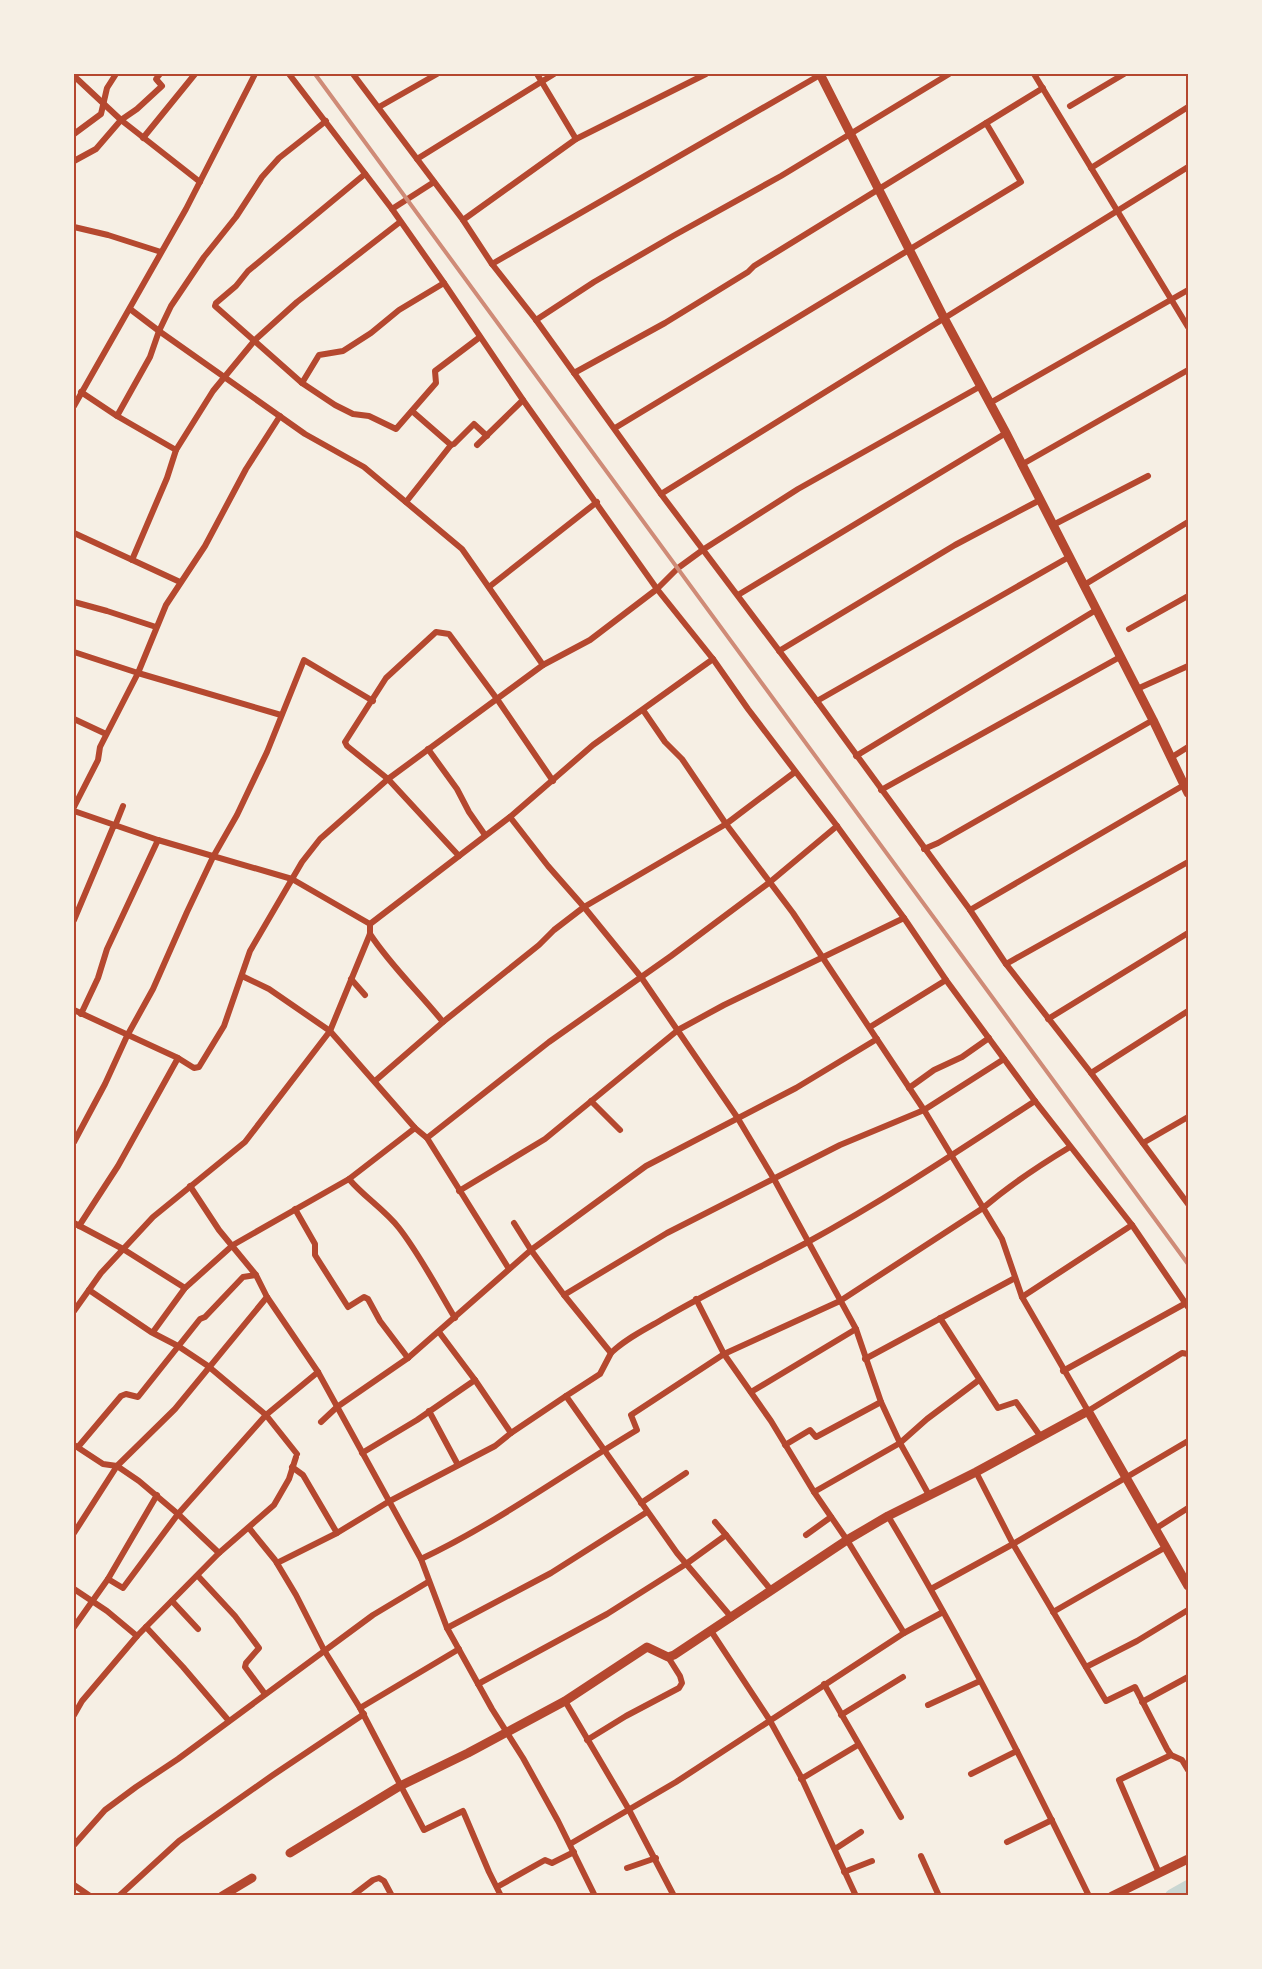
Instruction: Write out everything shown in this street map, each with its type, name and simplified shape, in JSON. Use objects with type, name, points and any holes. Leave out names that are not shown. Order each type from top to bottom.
[{"type":"street","points":[[74,134],[100,114],[107,88],[116,74]]},
{"type":"street","points":[[74,161],[96,149],[121,120],[162,86],[156,79],[160,74]]},
{"type":"street","points":[[143,138],[195,74]]},
{"type":"street","points":[[74,406],[200,182],[255,74]]},
{"type":"street","points":[[289,74],[392,209],[523,400],[657,589],[713,659],[837,826],[946,980],[1035,1101],[1132,1226],[1187,1305],[1064,1371]]},
{"type":"street","points":[[353,74],[463,220],[492,264],[536,320],[661,494],[817,701],[970,910],[1006,963],[1188,1204]]},
{"type":"street","points":[[378,106],[437,74]]},
{"type":"street","points":[[537,74],[576,139]]},
{"type":"street","points":[[417,159],[554,74]]},
{"type":"street","points":[[463,220],[576,139],[706,74]]},
{"type":"street","points":[[492,264],[820,74],[944,318],[1084,585],[1186,789],[970,910]]},
{"type":"street","points":[[536,320],[604,276],[781,176],[948,74]]},
{"type":"street","points":[[1034,74],[1188,327]]},
{"type":"street","points":[[1070,106],[1124,74]]},
{"type":"street","points":[[74,75],[103,105],[200,182]]},
{"type":"street","points":[[574,373],[665,323],[1043,88]]},
{"type":"street","points":[[1091,168],[1188,107]]},
{"type":"street","points":[[117,416],[150,357],[171,306],[262,177],[279,158],[326,121]]},
{"type":"street","points":[[615,428],[1021,182],[986,123]]},
{"type":"street","points":[[661,494],[1188,167]]},
{"type":"street","points":[[365,174],[248,271],[215,306],[302,382],[335,405],[353,414],[369,416],[396,429],[436,383],[435,371],[480,337]]},
{"type":"street","points":[[392,209],[434,182]]},
{"type":"street","points":[[132,560],[167,478],[176,450],[213,391],[255,340],[297,302],[400,222]]},
{"type":"street","points":[[74,227],[161,252]]},
{"type":"street","points":[[302,382],[319,355],[344,351],[399,310],[444,283]]},
{"type":"street","points":[[990,403],[1188,290]]},
{"type":"street","points":[[130,309],[305,434],[364,467],[462,549],[543,665]]},
{"type":"street","points":[[1022,465],[1188,370]]},
{"type":"street","points":[[74,1010],[178,1058],[194,1068],[199,1067],[224,1026],[250,951],[302,862],[320,839],[388,779],[543,665],[590,640],[657,589],[678,568],[704,549],[798,489],[981,386]]},
{"type":"street","points":[[81,392],[176,450]]},
{"type":"street","points":[[477,445],[523,400]]},
{"type":"street","points":[[412,411],[451,445]]},
{"type":"street","points":[[280,416],[246,469],[205,546],[166,605],[138,673],[106,734],[100,747],[98,760],[74,809],[158,840],[292,879],[370,924]]},
{"type":"street","points":[[406,502],[451,445],[474,424],[487,436]]},
{"type":"street","points":[[738,595],[1006,433]]},
{"type":"street","points":[[1053,525],[1148,476]]},
{"type":"street","points":[[779,651],[955,545],[1040,500]]},
{"type":"street","points":[[489,587],[597,502]]},
{"type":"street","points":[[1084,585],[1188,522]]},
{"type":"street","points":[[74,533],[180,582]]},
{"type":"street","points":[[817,701],[1069,557]]},
{"type":"street","points":[[1129,629],[1188,596]]},
{"type":"street","points":[[74,602],[156,627]]},
{"type":"street","points":[[856,756],[1096,610]]},
{"type":"street","points":[[459,856],[388,779],[345,744],[386,678],[436,632],[449,634],[553,781]]},
{"type":"street","points":[[74,652],[281,715]]},
{"type":"street","points":[[881,790],[1120,657]]},
{"type":"street","points":[[370,924],[510,816],[583,753],[713,659]]},
{"type":"street","points":[[74,1142],[153,989],[213,857],[267,752],[304,660],[373,701]]},
{"type":"street","points":[[1137,689],[1188,666]]},
{"type":"street","points":[[643,710],[664,742],[682,759],[726,824],[793,913],[924,1110],[1002,1239],[1022,1298],[1188,1584]]},
{"type":"street","points":[[74,719],[106,734]]},
{"type":"street","points":[[924,849],[1153,720]]},
{"type":"street","points":[[1172,757],[1188,747]]},
{"type":"street","points":[[428,749],[457,789],[485,835]]},
{"type":"street","points":[[375,1081],[443,1022],[584,907],[726,824],[795,772]]},
{"type":"street","points":[[74,920],[123,806]]},
{"type":"street","points":[[510,816],[548,866],[641,977],[737,1117],[774,1179],[856,1329],[881,1402],[900,1443],[929,1494]]},
{"type":"street","points":[[427,1138],[549,1042],[770,882],[837,826]]},
{"type":"street","points":[[81,1014],[98,978],[107,949],[158,840]]},
{"type":"street","points":[[1006,963],[1188,862]]},
{"type":"street","points":[[459,1191],[545,1139],[678,1030],[724,1005],[904,918]]},
{"type":"street","points":[[74,1311],[101,1272],[153,1217],[245,1142],[330,1031],[370,934],[370,924]]},
{"type":"street","points":[[1048,1019],[1188,933]]},
{"type":"street","points":[[370,934],[381,951],[443,1022]]},
{"type":"street","points":[[242,976],[269,989],[330,1031],[415,1128],[427,1138],[509,1269]]},
{"type":"street","points":[[351,979],[365,995]]},
{"type":"street","points":[[870,1027],[946,980]]},
{"type":"street","points":[[1091,1073],[1188,1011]]},
{"type":"street","points":[[909,1088],[934,1070],[962,1057],[989,1038]]},
{"type":"street","points":[[321,1422],[337,1407],[408,1358],[531,1250],[646,1166],[795,1088],[877,1039]]},
{"type":"street","points":[[178,1058],[118,1166],[76,1224],[123,1249],[185,1288]]},
{"type":"street","points":[[564,1295],[667,1233],[840,1145],[924,1110],[1004,1059]]},
{"type":"street","points":[[591,1101],[620,1130]]},
{"type":"street","points":[[277,1563],[337,1533],[388,1502],[495,1446],[600,1374],[611,1353],[624,1342],[696,1299],[807,1242],[951,1156],[1035,1101]]},
{"type":"street","points":[[1143,1143],[1188,1118]]},
{"type":"street","points":[[153,1332],[185,1288],[233,1245],[349,1179],[415,1128]]},
{"type":"street","points":[[421,1559],[452,1544],[556,1483],[603,1450],[637,1430],[631,1415],[724,1354],[840,1301],[983,1208],[1048,1160],[1070,1147]]},
{"type":"street","points":[[349,1179],[398,1226],[454,1318]]},
{"type":"street","points":[[190,1186],[219,1230],[256,1275],[267,1297],[318,1372],[421,1559],[447,1628],[570,1844],[596,1896]]},
{"type":"street","points":[[1180,1193],[1188,1190]]},
{"type":"street","points":[[295,1209],[315,1244],[315,1255],[348,1307],[364,1297],[368,1299],[380,1321],[408,1358]]},
{"type":"street","points":[[514,1223],[564,1295],[611,1353]]},
{"type":"street","points":[[1022,1298],[1132,1226]]},
{"type":"street","points":[[219,1553],[157,1495],[117,1466],[103,1464],[76,1446],[120,1396],[126,1394],[138,1397],[200,1318],[205,1317],[243,1277],[256,1275]]},
{"type":"street","points":[[865,1359],[1015,1278]]},
{"type":"street","points":[[74,1715],[82,1701],[137,1636],[219,1553],[274,1505],[284,1490],[296,1455],[266,1415],[208,1366],[89,1290]]},
{"type":"street","points":[[74,1533],[117,1466],[175,1409],[267,1297]]},
{"type":"street","points":[[696,1299],[724,1354],[847,1540],[904,1633]]},
{"type":"street","points":[[940,1318],[998,1408],[1016,1402],[1041,1437]]},
{"type":"street","points":[[750,1392],[856,1329]]},
{"type":"street","points":[[439,1332],[511,1433]]},
{"type":"street","points":[[668,1657],[711,1632],[847,1540],[888,1516],[976,1472],[1088,1411],[1182,1353],[1188,1354]]},
{"type":"street","points":[[108,1579],[123,1588],[178,1514],[266,1415],[318,1372]]},
{"type":"street","points":[[362,1453],[429,1412],[475,1380]]},
{"type":"street","points":[[814,1492],[900,1443],[927,1419],[979,1380]]},
{"type":"street","points":[[566,1396],[647,1512],[686,1564],[732,1618]]},
{"type":"street","points":[[785,1444],[810,1430],[816,1437],[881,1402]]},
{"type":"street","points":[[429,1412],[458,1465]]},
{"type":"street","points":[[932,1589],[1126,1479],[1188,1441]]},
{"type":"street","points":[[292,1467],[303,1474],[337,1533]]},
{"type":"street","points":[[976,1472],[1013,1544],[1106,1701],[1135,1686],[1171,1755],[1182,1760],[1188,1770]]},
{"type":"street","points":[[641,1503],[686,1473]]},
{"type":"street","points":[[74,1627],[108,1579],[157,1495]]},
{"type":"street","points":[[1155,1529],[1188,1508]]},
{"type":"street","points":[[447,1628],[551,1573],[647,1512]]},
{"type":"street","points":[[888,1516],[932,1589],[999,1714],[1089,1896]]},
{"type":"street","points":[[806,1535],[831,1517]]},
{"type":"street","points":[[716,1522],[771,1590]]},
{"type":"street","points":[[249,1528],[277,1563],[296,1594],[324,1650],[364,1714],[399,1786],[424,1830],[463,1811],[501,1896]]},
{"type":"street","points":[[478,1683],[607,1614],[686,1564],[726,1535]]},
{"type":"street","points":[[1053,1612],[1166,1547]]},
{"type":"street","points":[[198,1576],[235,1616],[259,1648],[245,1667],[265,1694]]},
{"type":"street","points":[[74,1845],[105,1810],[373,1615],[428,1582]]},
{"type":"street","points":[[74,1589],[93,1600],[137,1636]]},
{"type":"street","points":[[172,1601],[198,1629]]},
{"type":"street","points":[[1086,1667],[1137,1641],[1188,1610]]},
{"type":"street","points":[[570,1844],[676,1782],[769,1719],[904,1633],[943,1612]]},
{"type":"street","points":[[146,1627],[230,1721]]},
{"type":"street","points":[[711,1632],[769,1719],[801,1779],[856,1896]]},
{"type":"street","points":[[290,1853],[399,1786],[565,1701],[647,1647],[668,1657],[680,1676],[682,1683],[679,1688],[587,1740]]},
{"type":"street","points":[[360,1708],[459,1649]]},
{"type":"street","points":[[841,1715],[903,1677]]},
{"type":"street","points":[[1142,1702],[1188,1677]]},
{"type":"street","points":[[928,1705],[980,1682]]},
{"type":"street","points":[[824,1684],[901,1817]]},
{"type":"street","points":[[74,1696],[82,1701]]},
{"type":"street","points":[[565,1701],[656,1858],[674,1896]]},
{"type":"street","points":[[119,1896],[179,1842],[364,1714]]},
{"type":"street","points":[[801,1779],[858,1745]]},
{"type":"street","points":[[971,1774],[1017,1751]]},
{"type":"street","points":[[1159,1873],[1119,1780],[1171,1755]]},
{"type":"street","points":[[1007,1842],[1052,1820]]},
{"type":"street","points":[[835,1849],[861,1832]]},
{"type":"street","points":[[496,1887],[545,1860],[552,1863],[574,1852]]},
{"type":"street","points":[[921,1856],[939,1896]]},
{"type":"street","points":[[627,1868],[656,1858]]},
{"type":"street","points":[[1112,1896],[1188,1859]]},
{"type":"street","points":[[844,1872],[872,1861]]},
{"type":"street","points":[[222,1896],[239,1892],[252,1878]]},
{"type":"street","points":[[351,1896],[373,1880],[380,1878],[392,1896]]},
{"type":"street","points":[[74,1885],[90,1896]]},
{"type":"waterway","points":[[1172,1896],[1188,1887]]},
{"type":"railway","points":[[315,74],[1188,1264]]}]
